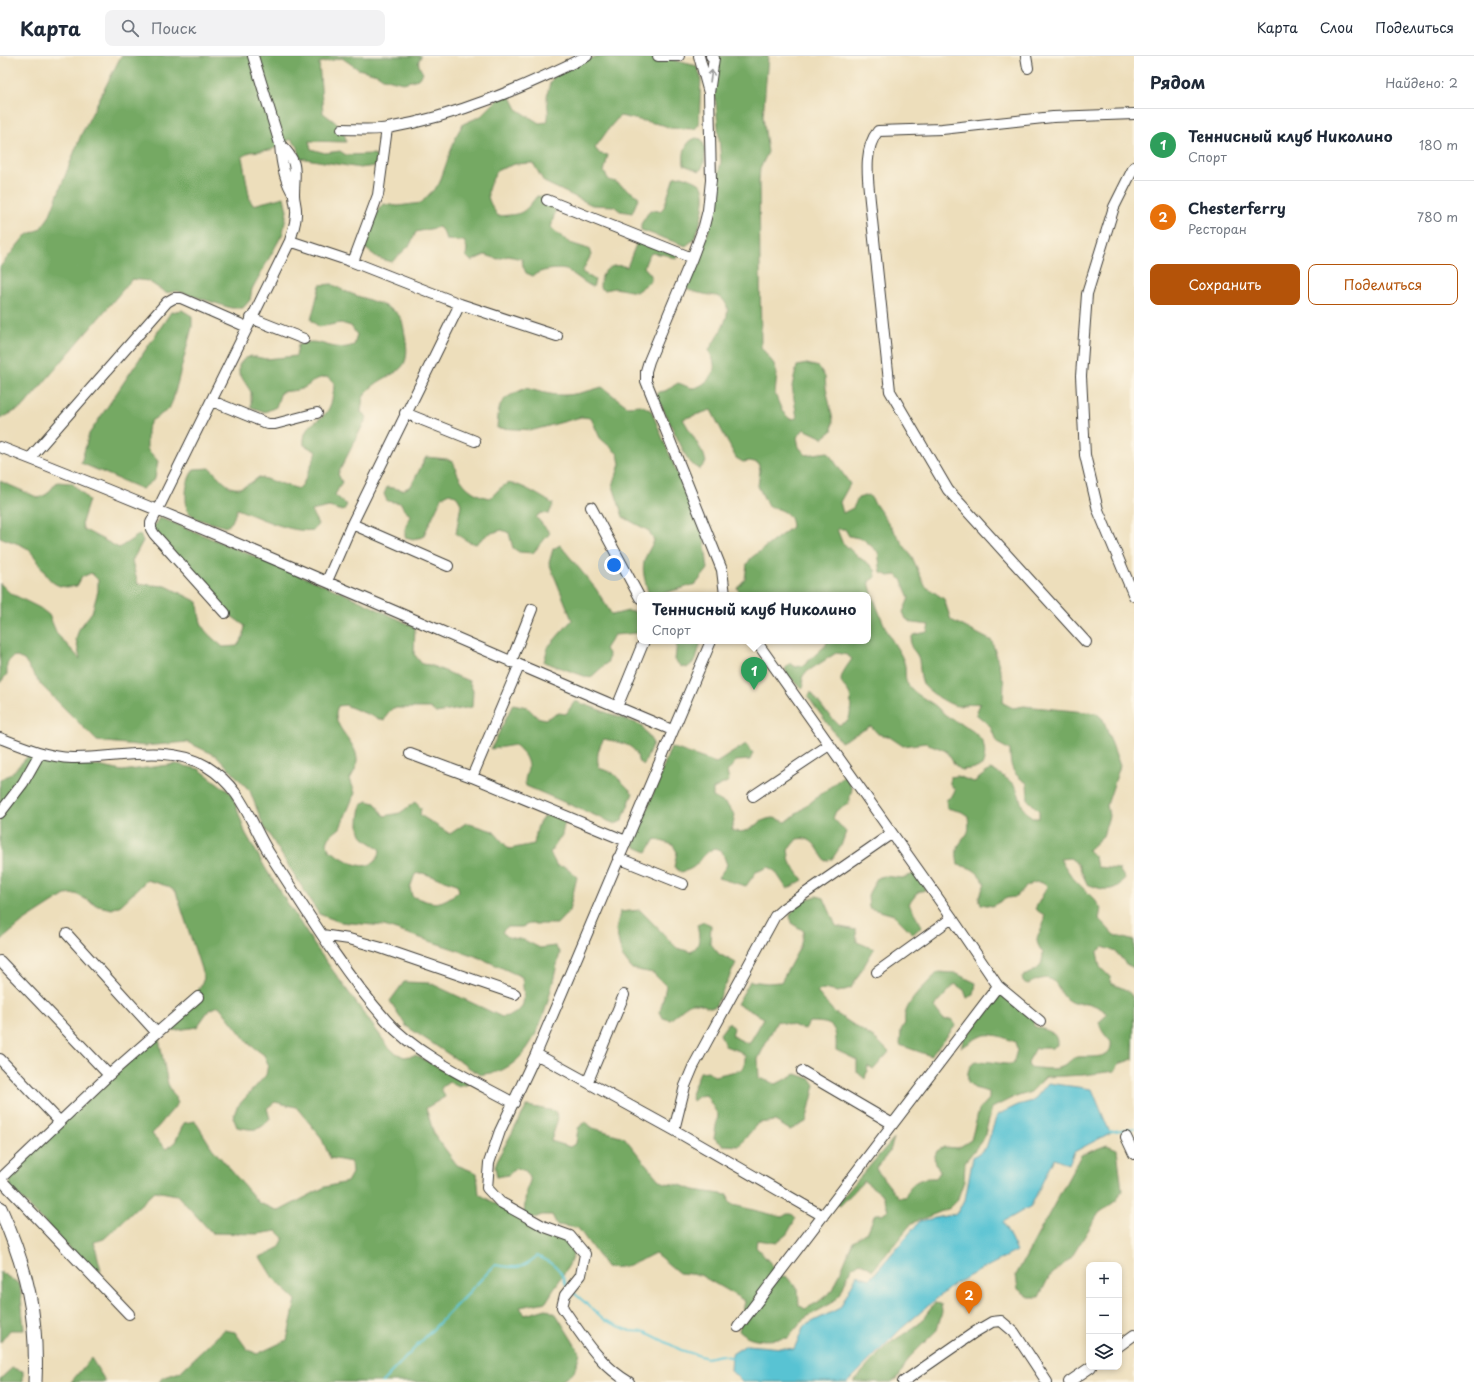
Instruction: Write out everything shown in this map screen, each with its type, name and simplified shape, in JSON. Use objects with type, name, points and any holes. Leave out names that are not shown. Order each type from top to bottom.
[{"type":"main road","points":[[0,1208],[16,1245],[30,1291],[35,1342],[35,1382]]},
{"type":"street","points":[[225,613],[154,534],[151,529],[151,523],[290,241],[296,214],[294,195],[296,180],[294,166],[290,153],[280,144],[253,56]]},
{"type":"street","points":[[342,129],[387,128],[455,111],[530,84],[586,56]]},
{"type":"street","points":[[658,56],[679,56]]},
{"type":"street","points":[[699,56],[709,93]]},
{"type":"street","points":[[711,56],[714,58],[709,93],[711,180],[708,210],[704,226],[692,258],[649,361],[646,371],[646,381],[722,570],[725,592]]},
{"type":"street","points":[[1026,56],[1028,68]]},
{"type":"street","points":[[1086,642],[948,490],[890,391],[870,201],[868,173],[869,152],[873,137],[878,131],[942,129],[1053,117],[1134,114]]},
{"type":"street","points":[[353,262],[378,195],[387,128]]},
{"type":"street","points":[[1134,167],[1114,208],[1087,294],[1081,376],[1085,455],[1098,510],[1134,596]]},
{"type":"street","points":[[547,200],[692,258]]},
{"type":"street","points":[[290,241],[353,262],[460,304],[557,336]]},
{"type":"street","points":[[30,458],[166,302],[174,298],[181,298],[249,323],[304,339]]},
{"type":"street","points":[[327,581],[352,524],[405,413],[460,304]]},
{"type":"street","points":[[212,401],[268,424],[275,424],[317,413]]},
{"type":"street","points":[[405,413],[475,441]]},
{"type":"street","points":[[0,447],[327,581],[515,664],[672,730]]},
{"type":"street","points":[[591,507],[637,592]]},
{"type":"street","points":[[352,524],[448,566]]},
{"type":"street","points":[[472,777],[515,664],[532,609]]},
{"type":"street","points":[[617,707],[643,644]]},
{"type":"street","points":[[629,1382],[618,1375],[592,1350],[562,1307],[565,1295],[581,1275],[585,1254],[570,1236],[545,1227],[500,1202],[487,1188],[489,1163],[500,1131],[536,1054],[710,644]]},
{"type":"street","points":[[758,644],[891,834],[952,918],[998,986],[1040,1021]]},
{"type":"street","points":[[0,738],[40,753],[70,758],[152,754],[175,755],[192,760],[219,775],[241,800],[266,847],[322,935],[365,996],[388,1022],[409,1041],[447,1066],[514,1103]]},
{"type":"street","points":[[753,796],[829,745]]},
{"type":"street","points":[[0,813],[23,783],[40,753]]},
{"type":"street","points":[[410,754],[472,777],[626,841]]},
{"type":"street","points":[[674,1130],[685,1086],[692,1067],[775,916],[784,908],[891,834]]},
{"type":"street","points":[[618,858],[683,884]]},
{"type":"street","points":[[877,972],[952,918]]},
{"type":"street","points":[[67,934],[156,1032]]},
{"type":"street","points":[[322,935],[348,939],[378,947],[515,994]]},
{"type":"street","points":[[0,961],[109,1075]]},
{"type":"street","points":[[738,1327],[823,1216],[891,1123],[998,986]]},
{"type":"street","points":[[588,1081],[624,995]]},
{"type":"street","points":[[129,1314],[0,1178],[156,1032],[198,997]]},
{"type":"street","points":[[536,1054],[588,1081],[823,1216]]},
{"type":"street","points":[[0,1059],[60,1122]]},
{"type":"street","points":[[802,1071],[891,1123]]},
{"type":"street","points":[[1126,1137],[1134,1154]]},
{"type":"street","points":[[903,1382],[975,1332],[992,1322],[1001,1321],[1014,1332],[1047,1382]]},
{"type":"street","points":[[1122,1344],[1134,1335]]},
{"type":"street","points":[[1069,1382],[1087,1370]]},
{"type":"green space","points":[[121,56],[422,56],[419,60],[419,64],[423,73],[418,79],[403,83],[358,69],[342,58],[319,63],[323,113],[335,122],[344,132],[346,142],[309,141],[311,149],[325,153],[340,151],[346,155],[374,154],[378,159],[375,166],[360,168],[300,158],[298,147],[291,139],[271,150],[250,152],[242,157],[250,200],[253,205],[284,197],[287,211],[283,233],[252,289],[250,300],[243,308],[231,308],[177,291],[166,293],[148,281],[132,279],[23,407],[0,419],[0,267],[25,236],[40,229],[49,217],[81,135]]},
{"type":"green space","points":[[598,56],[657,56],[697,66],[701,77],[699,124],[695,129],[670,128],[663,125],[620,116],[595,148],[600,154],[608,155],[604,172],[609,180],[616,182],[639,197],[632,213],[620,211],[614,206],[592,205],[544,182],[533,163],[515,164],[498,170],[491,183],[488,193],[490,203],[498,216],[513,215],[525,210],[537,196],[545,197],[557,204],[551,228],[570,243],[589,249],[591,255],[582,272],[595,280],[593,287],[566,270],[548,270],[539,272],[533,276],[526,273],[522,259],[508,256],[498,259],[485,255],[471,261],[466,256],[467,248],[464,241],[446,240],[444,233],[439,227],[416,232],[410,245],[392,262],[378,258],[365,248],[371,224],[379,208],[383,204],[398,206],[421,203],[439,184],[456,136],[463,124],[481,116],[503,94],[510,95],[517,109],[539,123],[547,122],[547,97],[549,86],[553,78],[558,72],[572,64]]},
{"type":"green space","points":[[718,56],[768,56],[763,117],[768,152],[760,169],[759,180],[761,347],[774,364],[777,374],[775,394],[782,411],[790,419],[797,418],[792,386],[797,366],[807,364],[819,367],[825,377],[833,420],[832,431],[823,438],[804,429],[797,437],[799,447],[806,455],[828,452],[850,484],[840,502],[843,513],[853,508],[858,498],[869,495],[912,557],[925,586],[944,599],[951,620],[992,641],[1004,683],[1003,703],[1013,708],[1024,706],[1096,713],[1103,719],[1120,766],[1107,805],[1109,816],[1103,836],[1088,850],[1095,857],[1097,867],[1119,869],[1125,879],[1121,884],[1112,889],[1098,888],[1087,884],[1078,864],[1070,858],[1060,859],[1072,877],[1095,900],[1101,909],[1099,919],[1114,935],[1134,941],[1134,968],[1126,964],[1116,952],[1103,947],[1097,952],[1100,967],[1110,977],[1112,984],[1123,988],[1133,997],[1133,1059],[1119,1064],[1115,1071],[1084,1075],[1046,1077],[1031,1092],[1010,1099],[992,1108],[984,1138],[965,1162],[964,1181],[957,1201],[950,1208],[912,1223],[873,1270],[860,1262],[851,1268],[840,1295],[832,1303],[805,1318],[788,1338],[768,1340],[756,1339],[744,1335],[739,1331],[745,1301],[700,1275],[679,1273],[655,1253],[626,1266],[613,1268],[606,1267],[578,1228],[557,1225],[552,1215],[542,1215],[532,1219],[524,1214],[526,1191],[530,1181],[526,1171],[516,1168],[508,1175],[497,1177],[495,1166],[527,1106],[555,1111],[558,1118],[551,1141],[570,1147],[576,1143],[578,1128],[585,1122],[593,1128],[624,1137],[658,1179],[665,1183],[680,1185],[694,1190],[728,1195],[729,1201],[733,1205],[782,1217],[787,1214],[792,1214],[796,1218],[787,1234],[776,1243],[757,1240],[756,1247],[773,1266],[779,1277],[786,1276],[798,1290],[799,1305],[805,1309],[818,1302],[833,1290],[853,1241],[868,1231],[875,1214],[882,1214],[888,1210],[883,1195],[864,1181],[840,1206],[837,1204],[894,1138],[890,1151],[876,1169],[898,1197],[905,1197],[913,1184],[925,1178],[936,1178],[940,1172],[934,1158],[937,1151],[944,1147],[958,1148],[971,1140],[979,1110],[989,1099],[989,1092],[974,1088],[968,1082],[968,1072],[971,1066],[976,1062],[983,1061],[1013,1064],[1017,1050],[1015,1042],[994,1035],[981,1036],[961,1047],[965,1035],[971,1031],[999,993],[1005,992],[1035,1019],[1034,1026],[1050,1032],[1057,1040],[1057,1045],[1052,1048],[1036,1048],[1028,1062],[1029,1067],[1046,1069],[1060,1068],[1077,1057],[1094,1057],[1104,1055],[1111,1048],[1111,1042],[1102,1030],[1099,1022],[1108,1014],[1103,1010],[1089,1004],[1073,1003],[1062,995],[1052,980],[1047,978],[1039,979],[1028,984],[1023,982],[1022,977],[1035,971],[1041,963],[1043,953],[1037,941],[1037,937],[1043,927],[1044,915],[1035,909],[1047,887],[1039,882],[1031,884],[1016,897],[1007,898],[992,906],[981,904],[979,898],[985,883],[974,870],[958,865],[957,850],[968,833],[968,816],[962,812],[947,808],[946,800],[952,796],[955,790],[950,784],[950,777],[957,776],[974,782],[991,769],[1013,784],[1025,810],[1032,818],[1039,818],[1039,811],[1028,800],[1027,783],[1015,773],[1011,766],[1010,750],[997,743],[990,726],[976,714],[980,704],[972,703],[956,706],[929,691],[923,684],[918,656],[911,646],[911,640],[913,635],[927,632],[929,625],[913,623],[906,619],[903,612],[909,598],[902,581],[897,575],[889,576],[881,573],[878,552],[863,539],[849,536],[845,529],[837,529],[842,542],[875,570],[876,577],[869,581],[872,593],[886,630],[903,659],[906,680],[911,689],[948,716],[971,730],[981,740],[984,746],[985,754],[983,764],[977,768],[961,770],[955,765],[946,751],[926,743],[903,746],[888,736],[878,734],[871,726],[841,742],[808,697],[811,692],[826,712],[839,725],[848,721],[851,699],[841,679],[844,671],[852,659],[847,655],[836,653],[805,673],[802,678],[804,686],[802,688],[788,676],[785,669],[790,663],[796,667],[804,665],[826,644],[871,644],[871,592],[739,592],[737,588],[745,579],[747,564],[751,558],[792,527],[790,518],[784,512],[768,506],[758,486],[760,470],[758,463],[750,461],[743,462],[736,458],[711,410],[683,419],[704,455],[706,462],[700,469],[688,460],[661,405],[656,399],[658,392],[665,391],[678,383],[693,388],[705,383],[708,380],[714,368],[709,350],[721,330],[727,315],[725,302],[719,297],[693,292],[684,286],[686,278],[708,233],[721,161],[713,69]]},
{"type":"green space","points":[[696,138],[701,139],[705,151],[704,164],[700,171],[684,165],[685,149],[689,142]]},
{"type":"green space","points":[[682,176],[700,184],[704,190],[703,212],[697,233],[693,240],[686,246],[641,230],[641,224],[650,210],[660,211],[664,207],[674,177]]},
{"type":"green space","points":[[646,239],[678,255],[676,259],[666,255],[652,253],[648,257],[644,267],[651,275],[651,281],[636,292],[615,288],[605,290],[600,288],[604,272],[611,267],[627,267],[637,242]]},
{"type":"green space","points":[[332,284],[347,292],[387,307],[397,313],[403,325],[407,350],[406,360],[402,367],[397,372],[373,386],[364,396],[361,412],[367,417],[338,474],[342,482],[335,495],[347,505],[343,511],[329,507],[311,511],[318,524],[314,530],[305,531],[286,527],[237,509],[232,522],[226,527],[197,519],[187,511],[186,500],[187,484],[194,469],[210,468],[222,481],[232,488],[243,487],[259,477],[299,489],[304,481],[317,452],[304,445],[305,434],[310,427],[327,412],[331,404],[334,382],[328,377],[322,378],[315,380],[308,386],[301,389],[281,392],[276,407],[265,412],[251,407],[251,392],[239,373],[239,365],[244,359],[251,356],[266,359],[296,356],[298,345],[306,342],[339,347],[354,345],[357,335],[351,326],[341,323],[319,327],[311,320],[320,285]]},
{"type":"green space","points":[[182,310],[192,316],[192,327],[173,400],[169,409],[151,421],[147,430],[147,449],[158,461],[155,479],[142,489],[81,463],[89,434],[171,312]]},
{"type":"green space","points":[[602,387],[627,406],[641,405],[651,410],[704,537],[708,569],[696,584],[668,592],[648,592],[643,571],[645,560],[654,541],[649,531],[623,517],[613,486],[620,464],[618,454],[600,438],[591,418],[581,417],[534,430],[497,428],[499,411],[502,402],[511,395],[526,388],[556,395],[581,393]]},
{"type":"green space","points":[[426,457],[447,459],[454,463],[458,476],[466,486],[476,494],[490,498],[503,486],[511,484],[523,487],[544,498],[553,504],[549,514],[541,513],[536,517],[550,533],[533,553],[519,552],[513,548],[509,533],[502,530],[488,534],[476,544],[469,542],[456,534],[461,504],[457,497],[450,493],[442,497],[423,537],[413,539],[405,537],[405,529],[410,515],[404,510],[401,503],[387,501],[384,494],[387,487],[403,490],[411,486]]},
{"type":"green space","points":[[0,481],[39,498],[47,494],[57,482],[72,483],[89,500],[82,522],[83,529],[119,548],[140,534],[143,541],[132,561],[138,584],[166,586],[198,602],[200,618],[204,628],[211,637],[223,647],[237,646],[243,637],[245,626],[227,613],[153,528],[159,518],[343,593],[415,627],[414,654],[422,664],[430,665],[469,681],[473,691],[472,707],[436,713],[430,708],[393,708],[387,714],[384,721],[345,705],[338,706],[336,714],[337,721],[356,754],[357,762],[354,773],[350,779],[355,793],[340,828],[330,836],[327,843],[329,850],[354,864],[362,866],[373,863],[376,860],[380,850],[365,839],[360,830],[359,822],[361,806],[367,801],[375,803],[384,816],[400,813],[415,802],[421,808],[420,815],[450,834],[466,823],[493,831],[509,849],[534,844],[538,825],[543,818],[547,816],[552,814],[565,821],[562,835],[550,853],[557,866],[565,867],[577,877],[569,911],[557,924],[529,924],[522,927],[507,927],[502,932],[508,937],[524,940],[540,948],[555,946],[560,953],[548,1001],[536,1034],[517,1060],[502,1070],[480,1075],[406,1026],[390,1001],[404,982],[430,983],[502,1017],[517,1012],[523,1004],[524,992],[522,977],[478,957],[384,926],[340,922],[319,914],[263,825],[250,791],[217,756],[187,742],[145,746],[97,741],[41,685],[24,660],[14,656],[7,663],[7,674],[0,683],[0,583],[10,593],[40,608],[49,615],[57,634],[80,659],[76,639],[79,629],[92,612],[98,591],[98,580],[91,573],[82,577],[77,586],[66,587],[52,582],[29,550],[19,544],[0,537]],"holes":[[[422,873],[457,884],[459,891],[441,902],[426,901],[412,896],[410,888],[415,874]]]},
{"type":"green space","points":[[560,545],[596,589],[612,615],[628,611],[637,612],[637,633],[614,635],[605,649],[609,655],[608,662],[590,678],[544,662],[548,647],[572,620],[549,563],[553,549]]},
{"type":"green space","points":[[677,644],[700,644],[696,660],[687,668],[680,666],[675,660]]},
{"type":"green space","points":[[575,701],[641,725],[653,743],[644,765],[638,761],[637,755],[631,747],[604,739],[600,746],[598,753],[599,768],[613,773],[633,793],[622,821],[615,824],[526,786],[525,781],[528,764],[524,754],[515,745],[491,749],[513,704],[527,707],[537,717],[545,719],[559,713],[566,714]]},
{"type":"green space","points":[[746,744],[753,753],[750,760],[736,761],[727,772],[729,781],[713,789],[713,797],[726,804],[735,815],[732,830],[738,832],[749,830],[762,821],[773,818],[786,822],[845,775],[852,789],[848,804],[836,811],[833,818],[846,832],[841,846],[832,859],[825,861],[811,841],[807,839],[797,839],[788,850],[790,862],[803,880],[787,889],[775,871],[769,867],[756,872],[746,886],[718,878],[727,865],[722,851],[715,848],[705,854],[693,868],[681,872],[674,867],[677,852],[673,845],[655,839],[647,852],[633,846],[671,747],[716,763]]},
{"type":"green space","points":[[32,752],[122,771],[176,764],[199,769],[232,794],[245,832],[267,871],[315,946],[387,1045],[394,1052],[404,1057],[416,1055],[469,1084],[459,1087],[449,1082],[441,1088],[445,1097],[426,1108],[434,1134],[457,1165],[477,1173],[479,1194],[542,1231],[564,1238],[571,1245],[573,1255],[569,1265],[546,1302],[520,1307],[525,1315],[546,1309],[556,1314],[580,1353],[574,1372],[560,1382],[159,1382],[162,1378],[180,1372],[224,1330],[235,1332],[247,1349],[257,1354],[287,1340],[296,1300],[273,1278],[260,1257],[279,1248],[284,1238],[277,1231],[258,1234],[212,1233],[177,1195],[155,1191],[104,1239],[94,1242],[101,1270],[89,1268],[10,1187],[11,1172],[158,1034],[168,1084],[178,1103],[152,1134],[166,1149],[175,1142],[184,1123],[195,1121],[212,1148],[259,1203],[279,1211],[325,1187],[347,1182],[352,1173],[351,1162],[330,1158],[321,1137],[296,1107],[275,1102],[267,1108],[270,1119],[259,1128],[252,1129],[237,1127],[233,1117],[237,1107],[266,1075],[268,1064],[264,1055],[249,1044],[219,1006],[209,1010],[197,1027],[171,1031],[177,1017],[197,992],[204,978],[176,892],[167,886],[147,880],[121,905],[112,909],[98,906],[76,894],[65,895],[23,922],[0,941],[0,780],[11,774]]},
{"type":"green space","points":[[917,873],[924,876],[925,890],[918,892],[909,904],[922,926],[913,934],[894,915],[869,908],[868,895],[877,878],[884,876],[902,878]]},
{"type":"green space","points":[[817,896],[824,898],[836,926],[856,930],[857,942],[874,949],[851,988],[838,992],[823,989],[817,992],[834,1012],[878,1041],[889,1052],[874,1069],[868,1066],[865,1079],[857,1072],[857,1060],[836,1050],[836,1035],[832,1027],[828,1024],[809,1022],[805,1029],[777,1021],[758,1059],[759,1078],[776,1084],[796,1074],[811,1079],[815,1085],[806,1122],[790,1130],[775,1121],[758,1123],[739,1146],[723,1145],[714,1138],[718,1115],[706,1095],[699,1096],[693,1101],[691,1094],[700,1072],[708,1071],[714,1076],[741,1070],[745,1063],[745,1056],[739,1051],[725,1046],[720,1034],[729,1022],[734,1028],[732,1036],[749,1044],[764,1018],[737,1004],[750,981],[767,983],[781,982],[800,947],[804,931],[791,923],[790,915],[800,901]]},
{"type":"green space","points":[[640,910],[677,948],[691,952],[697,946],[699,940],[697,925],[704,922],[711,925],[710,943],[719,954],[736,963],[715,1007],[693,1003],[686,1006],[670,1020],[663,1018],[660,1012],[666,986],[653,973],[632,969],[622,956],[616,930],[620,912]]},
{"type":"green space","points":[[938,972],[955,973],[976,983],[974,995],[967,998],[964,990],[955,984],[934,1007],[944,1020],[951,1019],[956,1025],[931,1056],[900,1045],[901,1030],[905,1023],[907,1009],[911,1002]]},
{"type":"green space","points":[[1107,1145],[1117,1149],[1122,1190],[1117,1200],[1099,1213],[1071,1258],[1049,1277],[1039,1297],[1029,1297],[1018,1289],[1016,1275],[1081,1155]]},
{"type":"green space","points":[[0,1272],[20,1284],[24,1330],[10,1330],[0,1343]]},
{"type":"green space","points":[[935,1303],[941,1304],[942,1312],[937,1330],[909,1358],[898,1378],[891,1382],[853,1382],[887,1345],[919,1324]]},
{"type":"green space","points":[[91,1358],[106,1382],[71,1382]]},
{"type":"green space","points":[[12,1368],[23,1371],[23,1382],[0,1382],[0,1379]]},
{"type":"water","points":[[1048,1083],[1092,1089],[1110,1133],[1074,1152],[1069,1164],[1054,1158],[1031,1206],[1003,1222],[1017,1251],[954,1284],[902,1328],[848,1382],[742,1382],[731,1371],[732,1354],[746,1345],[794,1349],[804,1326],[840,1308],[857,1275],[870,1279],[920,1221],[956,1214],[965,1200],[973,1157],[986,1148],[997,1115],[1018,1105],[1033,1101]]},
{"type":"waterway","points":[[1108,1132],[1134,1128]]},
{"type":"waterway","points":[[382,1382],[495,1265],[518,1267],[526,1264],[537,1256],[556,1267],[562,1274],[566,1285]]},
{"type":"waterway","points":[[574,1293],[605,1320],[630,1331],[646,1332],[681,1350],[707,1358],[721,1355],[734,1358]]},
{"type":"place","name":"Теннисный клуб Николино","points":[[754,690]]},
{"type":"place","name":"Chesterferry","points":[[969,1314]]}]
